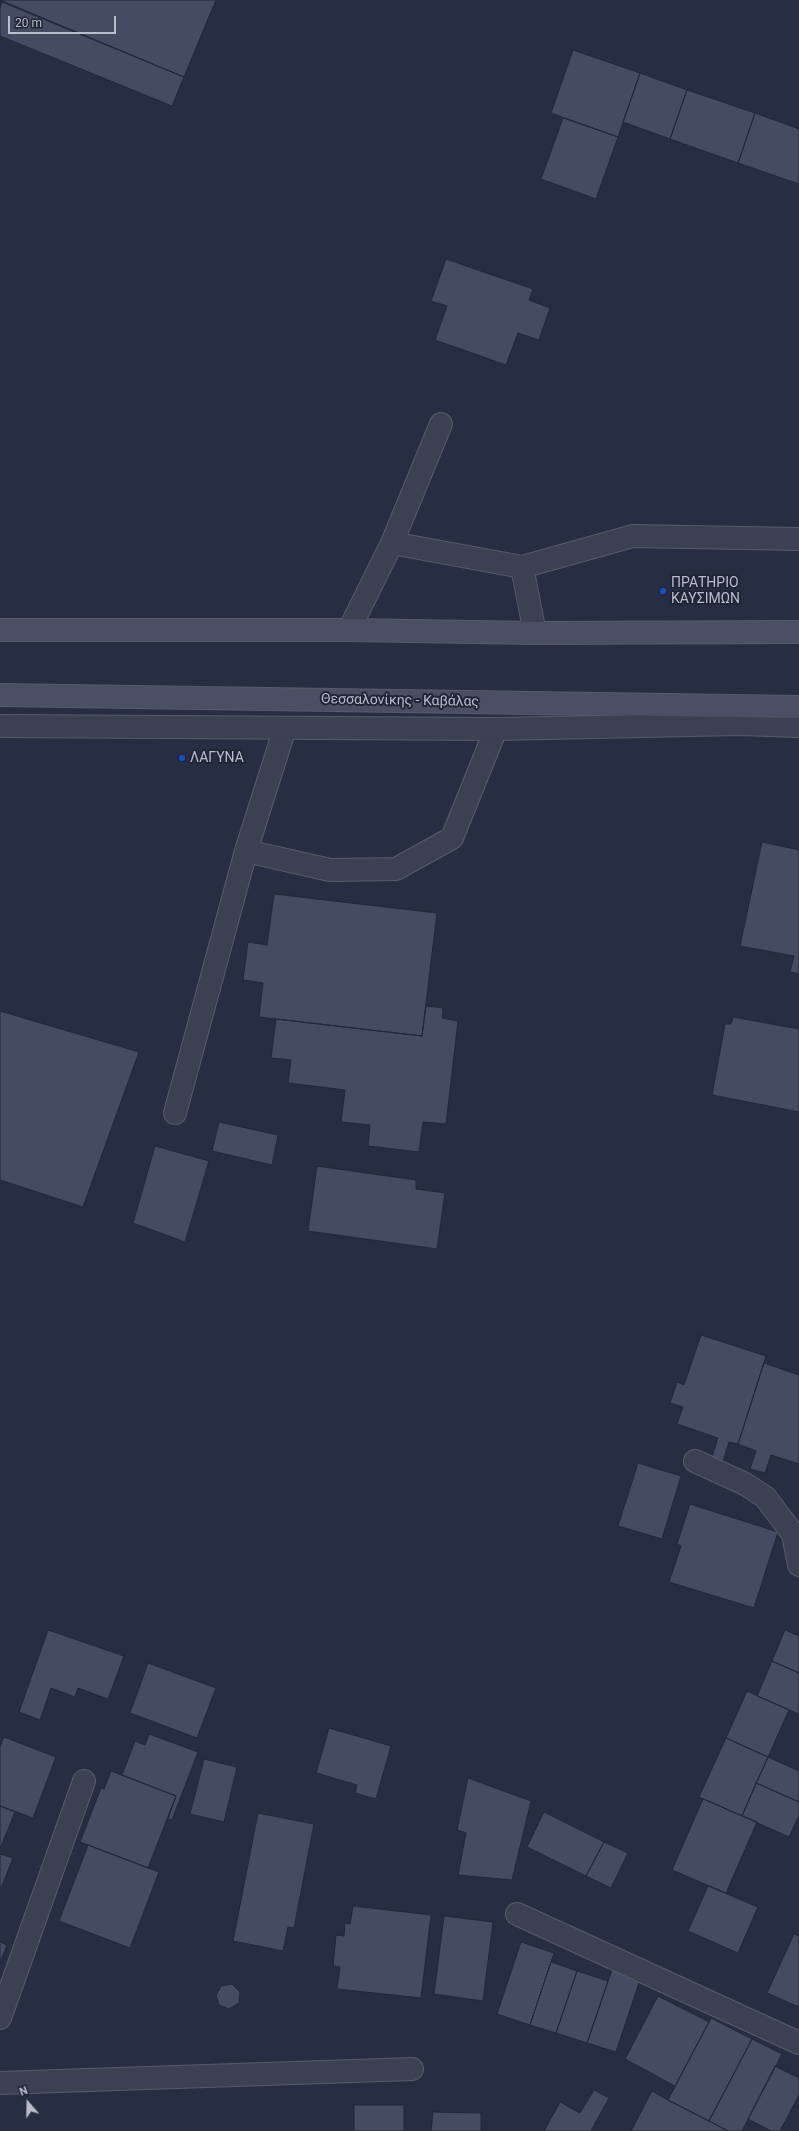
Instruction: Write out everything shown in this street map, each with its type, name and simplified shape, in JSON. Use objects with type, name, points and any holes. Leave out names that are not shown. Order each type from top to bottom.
[{"type":"main road","points":[[0,630],[349,630],[535,633],[799,632]]},
{"type":"main road","name":"Θεσσαλονίκης - Καβάλας","points":[[0,695],[799,707]]},
{"type":"street","points":[[349,630],[392,543],[441,424]]},
{"type":"street","points":[[392,543],[522,567],[633,536],[799,539]]},
{"type":"street","points":[[522,567],[535,633]]},
{"type":"street","points":[[0,726],[496,728],[740,724],[799,726]]},
{"type":"street","points":[[175,1113],[246,851],[285,728]]},
{"type":"street","points":[[246,851],[330,870],[396,868],[452,838],[496,728]]},
{"type":"street","points":[[694,1461],[745,1484],[765,1497],[793,1534],[799,1565]]},
{"type":"street","points":[[0,2018],[84,1781]]},
{"type":"street","points":[[517,1914],[799,2043]]},
{"type":"street","points":[[0,2083],[412,2069]]},
{"type":"building","points":[[0,0],[216,0],[184,77]]},
{"type":"building","points":[[2,2],[184,77],[172,106],[0,36],[0,8]]},
{"type":"building","points":[[573,50],[640,73],[618,137],[551,113]]},
{"type":"building","points":[[640,73],[687,90],[670,139],[623,122]]},
{"type":"building","points":[[687,90],[755,113],[738,163],[670,139]]},
{"type":"building","points":[[755,113],[799,129],[799,184],[738,163]]},
{"type":"building","points":[[563,118],[618,137],[596,199],[541,179]]},
{"type":"building","points":[[446,259],[533,289],[529,300],[550,308],[539,340],[518,333],[506,365],[435,340],[447,306],[431,301]]},
{"type":"building","points":[[762,842],[799,850],[799,974],[790,972],[794,956],[740,946]]},
{"type":"building","points":[[274,894],[437,913],[422,1036],[259,1017],[263,983],[243,980],[248,942],[267,945]]},
{"type":"building","points":[[426,1006],[443,1008],[442,1018],[458,1021],[446,1124],[423,1122],[419,1152],[368,1146],[370,1125],[341,1122],[345,1090],[288,1083],[291,1060],[271,1058],[276,1019],[422,1036]]},
{"type":"building","points":[[0,1011],[139,1052],[83,1207],[0,1180]]},
{"type":"building","points":[[733,1017],[799,1029],[799,1112],[712,1095],[725,1024],[731,1024]]},
{"type":"building","points":[[219,1122],[278,1135],[272,1165],[212,1151]]},
{"type":"building","points":[[155,1146],[209,1161],[185,1242],[133,1223]]},
{"type":"building","points":[[317,1166],[416,1180],[416,1189],[445,1193],[437,1249],[308,1231]]},
{"type":"building","points":[[701,1335],[766,1356],[738,1444],[729,1442],[723,1461],[712,1457],[718,1438],[677,1424],[683,1407],[670,1403],[677,1382],[684,1385]]},
{"type":"building","points":[[764,1363],[799,1375],[799,1464],[771,1455],[765,1473],[750,1469],[756,1451],[738,1444]]},
{"type":"building","points":[[638,1463],[681,1476],[662,1539],[618,1526]]},
{"type":"building","points":[[690,1504],[778,1532],[754,1608],[669,1582],[681,1546],[677,1544]]},
{"type":"building","points":[[48,1630],[124,1656],[108,1699],[78,1688],[75,1697],[51,1688],[40,1720],[19,1712]]},
{"type":"building","points":[[785,1630],[799,1636],[799,1673],[772,1661]]},
{"type":"building","points":[[772,1661],[799,1673],[799,1714],[757,1696]]},
{"type":"building","points":[[148,1663],[216,1688],[197,1738],[130,1713]]},
{"type":"building","points":[[747,1691],[789,1710],[768,1757],[726,1738]]},
{"type":"building","points":[[329,1728],[391,1746],[376,1799],[355,1793],[357,1785],[316,1773]]},
{"type":"building","points":[[149,1734],[198,1752],[172,1820],[168,1819],[176,1796],[122,1775],[135,1741],[145,1745]]},
{"type":"building","points":[[4,1737],[56,1757],[33,1818],[0,1806],[0,1746]]},
{"type":"building","points":[[726,1738],[768,1757],[742,1816],[699,1797]]},
{"type":"building","points":[[768,1757],[799,1771],[799,1802],[756,1783]]},
{"type":"building","points":[[204,1759],[237,1767],[224,1822],[190,1814]]},
{"type":"building","points":[[111,1771],[176,1796],[148,1868],[80,1842],[101,1788],[104,1789]]},
{"type":"building","points":[[468,1778],[531,1801],[512,1880],[458,1875],[466,1833],[457,1830]]},
{"type":"building","points":[[756,1783],[799,1802],[799,1816],[789,1837],[742,1816]]},
{"type":"building","points":[[703,1799],[757,1822],[726,1893],[672,1870]]},
{"type":"building","points":[[0,1806],[15,1812],[0,1849]]},
{"type":"building","points":[[544,1812],[604,1842],[586,1876],[527,1847]]},
{"type":"building","points":[[258,1813],[314,1824],[294,1928],[288,1927],[283,1951],[233,1941]]},
{"type":"building","points":[[604,1842],[628,1853],[611,1888],[586,1876]]},
{"type":"building","points":[[88,1845],[159,1872],[130,1948],[59,1921]]},
{"type":"building","points":[[0,1854],[13,1858],[0,1891]]},
{"type":"building","points":[[708,1886],[758,1907],[738,1953],[688,1931]]},
{"type":"building","points":[[353,1906],[431,1915],[421,1998],[337,1989],[340,1967],[333,1966],[336,1935],[344,1936],[345,1923],[350,1924]]},
{"type":"building","points":[[444,1916],[493,1922],[483,2001],[434,1994]]},
{"type":"building","points":[[794,1934],[799,1936],[799,2007],[767,1993]]},
{"type":"building","points":[[0,1942],[7,1945],[0,1963]]},
{"type":"building","points":[[521,1942],[554,1953],[530,2025],[497,2014]]},
{"type":"building","points":[[551,1962],[577,1971],[556,2033],[530,2025]]},
{"type":"building","points":[[614,1964],[642,1974],[616,2052],[587,2043]]},
{"type":"building","points":[[577,1971],[608,1981],[587,2043],[556,2033]]},
{"type":"building","points":[[232,1984],[240,1992],[239,2003],[229,2009],[219,2005],[216,1995],[221,1986]]},
{"type":"building","points":[[658,1996],[709,2022],[675,2086],[625,2059]]},
{"type":"building","points":[[711,2018],[752,2039],[709,2121],[668,2100]]},
{"type":"building","points":[[752,2039],[782,2054],[742,2131],[728,2131],[709,2121]]},
{"type":"building","points":[[775,2066],[799,2078],[799,2095],[780,2131],[771,2131],[748,2119]]},
{"type":"building","points":[[594,2090],[609,2098],[591,2131],[544,2131],[560,2102],[580,2113]]},
{"type":"building","points":[[652,2091],[668,2100],[728,2131],[631,2131]]},
{"type":"building","points":[[354,2105],[404,2105],[404,2131],[354,2131]]},
{"type":"building","points":[[433,2112],[481,2113],[481,2131],[431,2131]]},
{"type":"place","name":"ΠΡΑΤΗΡΙΟ ΚΑΥΣΙΜΩΝ","points":[[663,591]]},
{"type":"place","name":"ΛΑΓΥΝΑ","points":[[182,758]]}]
